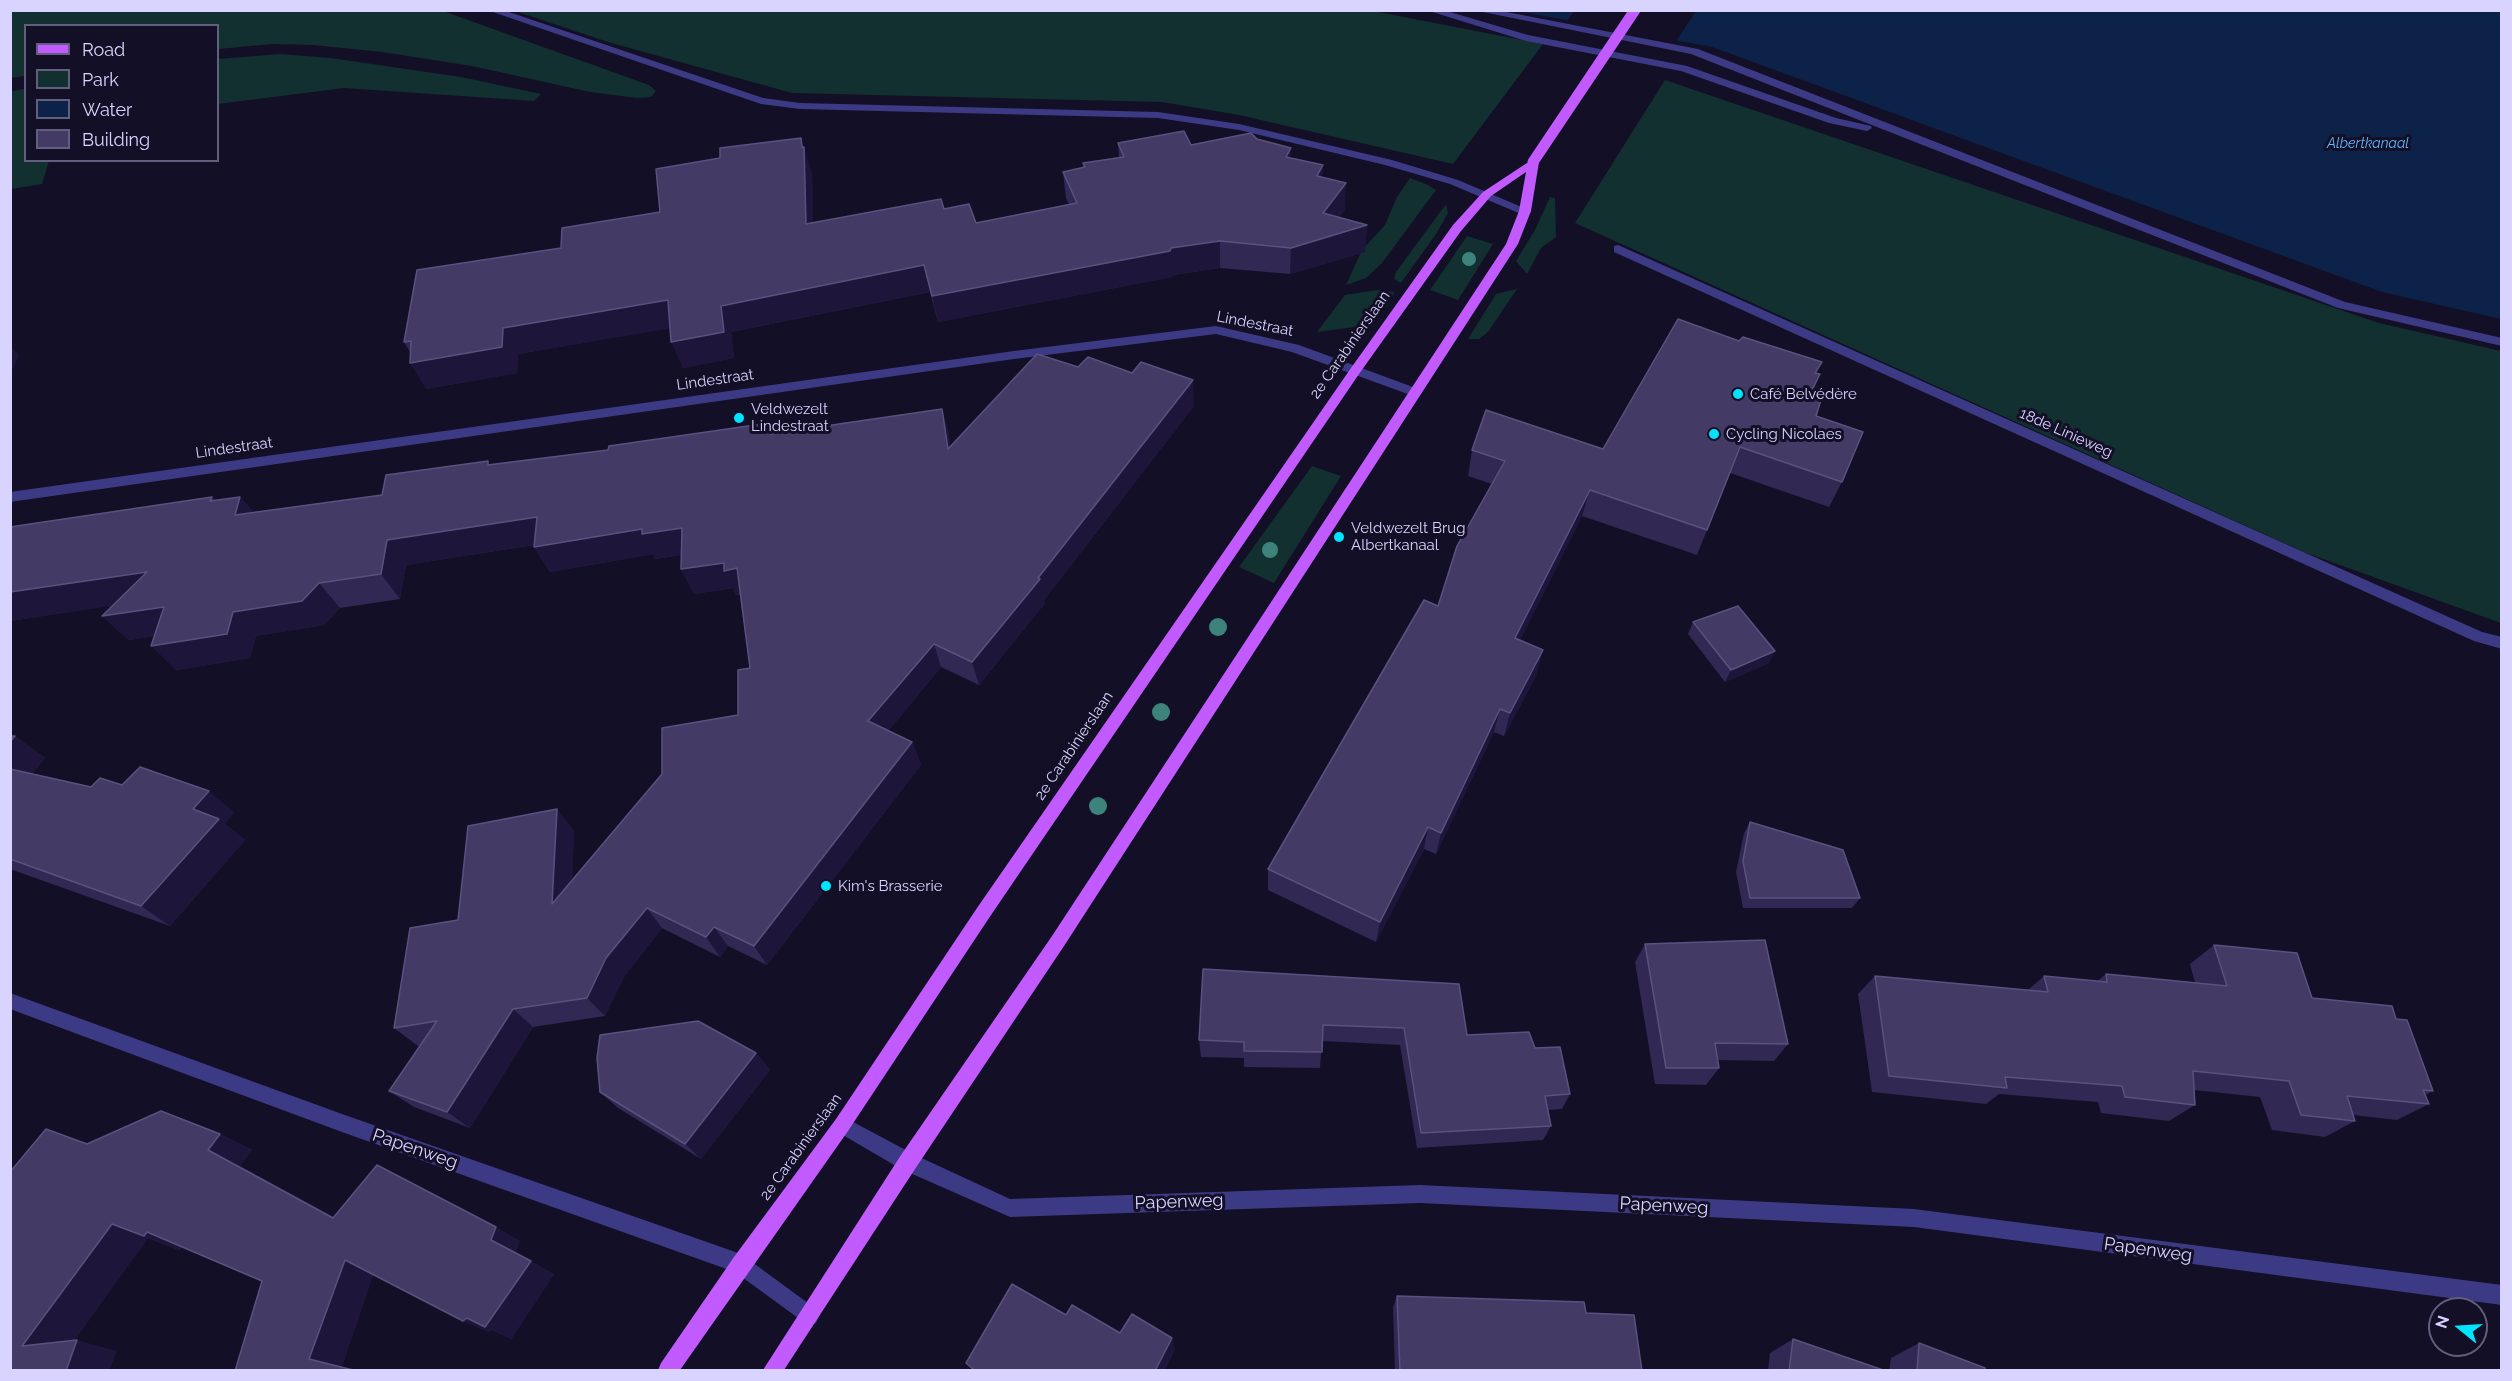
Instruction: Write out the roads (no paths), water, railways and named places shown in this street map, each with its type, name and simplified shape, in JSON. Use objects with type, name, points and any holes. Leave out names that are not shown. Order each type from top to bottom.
[{"type":"main road","name":"2e Carabinierslaan","points":[[668,1371],[741,1264],[842,1125],[983,914],[1355,371],[1457,228],[1487,194],[1533,162],[1635,10]]},
{"type":"main road","name":"2e Carabinierslaan","points":[[773,1371],[908,1162],[1058,941],[1512,244],[1525,211],[1533,162]]},
{"type":"street","points":[[492,10],[761,101],[800,106],[1158,115],[1239,127],[1388,162],[1454,182],[1525,211]]},
{"type":"street","points":[[1431,10],[1527,38],[1683,68],[1833,121],[1904,135]]},
{"type":"street","points":[[1478,10],[1694,51],[2342,305],[2502,342]]},
{"type":"street","name":"18de Linieweg","points":[[1618,249],[2479,637],[2502,643]]},
{"type":"street","name":"Lindestraat","points":[[10,497],[1162,334],[1216,330],[1295,348],[1416,393]]},
{"type":"street","name":"Papenweg","points":[[10,1001],[342,1123],[741,1264],[809,1316]]},
{"type":"street","name":"Papenweg","points":[[842,1125],[908,1162],[1010,1208],[1420,1194],[1914,1218],[2502,1295]]},
{"type":"water","name":"Albertkanaal","points":[[1517,11],[2501,11],[2501,319],[2382,292],[1712,47]]},
{"type":"place","name":"Café Belvédère","points":[[1738,394]]},
{"type":"place","name":"Veldwezelt Lindestraat","points":[[739,418]]},
{"type":"place","name":"Cycling Nicolaes","points":[[1714,434]]},
{"type":"place","name":"Veldwezelt Brug Albertkanaal","points":[[1339,537]]},
{"type":"place","name":"Kim's Brasserie","points":[[826,886]]}]
